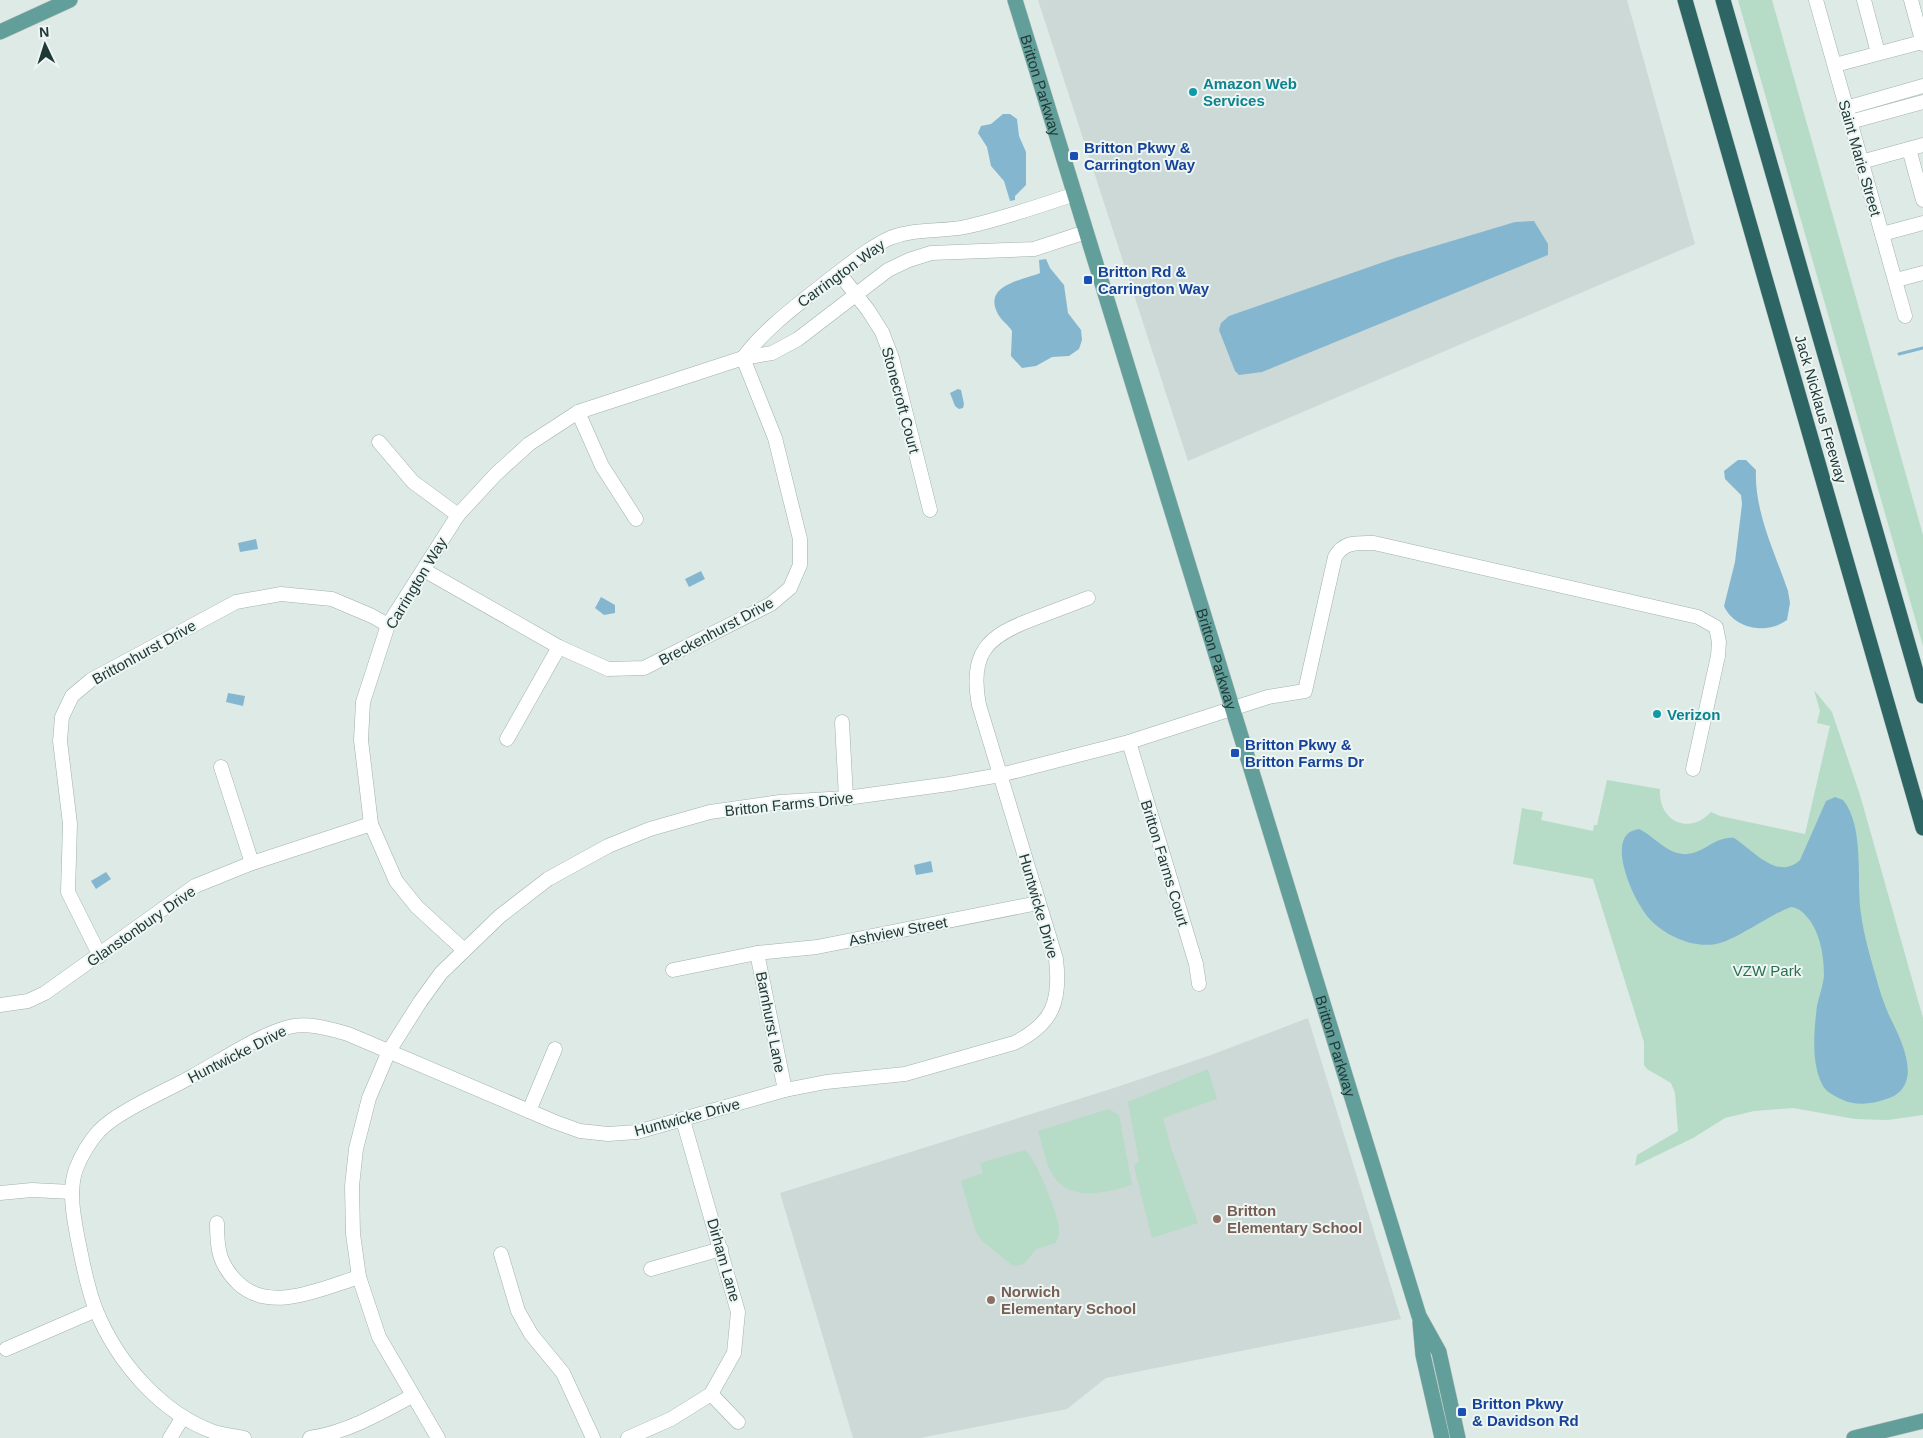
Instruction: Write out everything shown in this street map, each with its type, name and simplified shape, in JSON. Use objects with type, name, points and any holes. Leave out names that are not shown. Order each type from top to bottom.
[{"type":"highway","name":"Jack Nicklaus Freeway","points":[[1686,0],[1923,828]]},
{"type":"highway","name":"Jack Nicklaus Freeway","points":[[1723,0],[1923,696]]},
{"type":"main road","points":[[0,32],[70,0]]},
{"type":"main road","name":"Britton Parkway","points":[[1015,0],[1419,1316],[1423,1355],[1442,1438]]},
{"type":"main road","name":"Britton Parkway","points":[[1419,1316],[1439,1352],[1458,1438]]},
{"type":"main road","points":[[1854,1438],[1923,1421]]},
{"type":"street","name":"Saint Marie Street","points":[[1816,0],[1905,316]]},
{"type":"street","points":[[1864,0],[1878,54]]},
{"type":"street","points":[[1834,65],[1923,43],[1911,0]]},
{"type":"street","points":[[1846,108],[1923,86]]},
{"type":"street","points":[[1850,122],[1923,102]]},
{"type":"street","points":[[1861,162],[1923,145]]},
{"type":"street","points":[[1908,149],[1923,200]]},
{"type":"street","name":"Carrington Way","points":[[743,358],[754,343],[792,309],[872,248],[890,238],[914,231],[962,227],[980,223],[1075,194]]},
{"type":"street","points":[[1882,234],[1923,223]]},
{"type":"street","name":"Carrington Way","points":[[464,950],[416,907],[396,880],[371,824],[361,740],[363,702],[388,625],[458,515],[496,474],[529,444],[578,412],[743,358],[772,353],[798,339],[888,270],[931,253],[1034,249],[1086,232]]},
{"type":"street","name":"Stonecroft Court","points":[[838,273],[882,332],[892,358],[930,510]]},
{"type":"street","points":[[1896,280],[1923,273]]},
{"type":"street","name":"Breckenhurst Drive","points":[[424,570],[559,647],[608,669],[644,668],[771,604],[790,588],[800,564],[800,539],[775,438],[743,358]]},
{"type":"street","points":[[578,412],[602,466],[636,519]]},
{"type":"street","points":[[379,442],[413,482],[458,515]]},
{"type":"street","name":"Britton Farms Drive","points":[[438,1438],[379,1337],[359,1277],[353,1234],[352,1186],[356,1149],[369,1098],[389,1051],[420,1002],[441,974],[500,916],[548,879],[608,846],[650,829],[710,812],[780,802],[846,798],[950,784],[1000,775],[1129,742],[1233,710],[1268,697],[1304,691],[1335,557],[1343,546],[1354,543],[1374,543],[1698,617],[1716,627],[1719,642],[1718,656],[1693,769]]},
{"type":"street","name":"Brittonhurst Drive","points":[[100,956],[68,892],[70,824],[60,741],[62,717],[72,696],[91,680],[236,602],[280,594],[332,599],[388,625]]},
{"type":"street","name":"Huntwicke Drive","points":[[244,1438],[215,1432],[183,1416],[141,1382],[124,1360],[96,1310],[83,1267],[74,1216],[72,1192],[75,1171],[84,1151],[100,1130],[123,1114],[269,1035],[290,1027],[315,1026],[348,1034],[580,1131],[608,1134],[637,1132],[785,1090],[826,1082],[905,1074],[1014,1043],[1030,1035],[1042,1024],[1052,1010],[1058,994],[1056,959],[975,687],[980,656],[988,643],[1000,633],[1088,598]]},
{"type":"street","points":[[507,739],[559,647]]},
{"type":"street","points":[[842,722],[846,798]]},
{"type":"street","name":"Britton Farms Court","points":[[1129,742],[1196,964],[1199,984]]},
{"type":"street","points":[[221,767],[252,863]]},
{"type":"street","name":"Glanstonbury Drive","points":[[0,1005],[28,1001],[36,997],[100,956],[195,886],[252,863],[371,824]]},
{"type":"street","name":"Ashview Street","points":[[673,970],[757,953],[818,947],[1038,903]]},
{"type":"street","name":"Barnhurst Lane","points":[[757,953],[785,1090]]},
{"type":"street","points":[[529,1111],[556,1049]]},
{"type":"street","name":"Dirham Lane","points":[[628,1438],[671,1420],[710,1394],[734,1354],[738,1312],[683,1120]]},
{"type":"street","points":[[0,1193],[32,1190],[72,1192]]},
{"type":"street","points":[[217,1224],[217,1247],[225,1270],[245,1289],[270,1298],[298,1296],[359,1277]]},
{"type":"street","points":[[651,1269],[721,1248]]},
{"type":"street","points":[[501,1254],[518,1311],[531,1334],[563,1374],[593,1438]]},
{"type":"street","points":[[6,1349],[96,1310]]},
{"type":"street","points":[[710,1394],[738,1422]]},
{"type":"street","points":[[310,1438],[332,1434],[370,1419],[412,1396]]},
{"type":"street","points":[[170,1438],[183,1416]]},
{"type":"shaded area","points":[[1038,0],[1627,0],[1695,244],[1188,461]]},
{"type":"shaded area","name":"Norwich Elementary School","points":[[1308,1018],[1401,1319],[1106,1378],[1067,1409],[920,1438],[853,1438],[780,1193],[1117,1087],[1211,1055]]},
{"type":"green space","points":[[1738,0],[1772,0],[1923,535],[1923,646]]},
{"type":"green space","name":"VZW Park","points":[[1814,690],[1832,712],[1860,795],[1923,1018],[1923,1115],[1888,1120],[1855,1119],[1793,1108],[1754,1111],[1725,1118],[1693,1138],[1635,1166],[1637,1155],[1678,1131],[1675,1093],[1671,1083],[1647,1069],[1644,1065],[1644,1042],[1593,879],[1513,864],[1522,808],[1543,812],[1541,820],[1593,831],[1594,825],[1597,825],[1607,780],[1660,789],[1664,809],[1669,817],[1676,822],[1693,823],[1711,812],[1720,816],[1805,834],[1830,726],[1817,723],[1820,711]]},
{"type":"green space","points":[[1208,1069],[1217,1099],[1163,1118],[1171,1148],[1198,1223],[1152,1238],[1134,1166],[1139,1161],[1128,1102]]},
{"type":"green space","points":[[1109,1109],[1119,1115],[1132,1185],[1090,1193],[1069,1189],[1060,1184],[1050,1170],[1038,1131]]},
{"type":"green space","points":[[1025,1150],[1035,1164],[1046,1189],[1056,1214],[1059,1233],[1056,1243],[1036,1249],[1024,1264],[1013,1266],[981,1240],[976,1232],[961,1181],[983,1173],[980,1163]]},
{"type":"water","points":[[1003,114],[1010,114],[1017,119],[1019,136],[1026,152],[1026,185],[1015,196],[1015,200],[1010,201],[1004,181],[991,166],[987,147],[978,133],[981,126],[991,124]]},
{"type":"water","points":[[1534,221],[1548,244],[1548,255],[1262,372],[1239,375],[1235,371],[1219,330],[1221,323],[1229,316],[1395,258],[1515,222]]},
{"type":"water","points":[[1046,259],[1050,268],[1064,285],[1068,313],[1081,330],[1082,340],[1079,349],[1069,356],[1052,357],[1036,366],[1022,368],[1011,356],[1012,331],[1000,317],[994,303],[1000,290],[1007,285],[1040,273],[1039,260]]},
{"type":"water","points":[[958,389],[961,390],[964,404],[963,408],[959,409],[955,406],[950,393]]},
{"type":"water","points":[[1738,460],[1746,460],[1756,470],[1758,501],[1788,591],[1790,603],[1787,620],[1779,625],[1770,627],[1752,627],[1743,624],[1735,620],[1724,606],[1735,562],[1742,504],[1741,495],[1725,479],[1724,471]]},
{"type":"water","points":[[256,539],[258,549],[240,552],[238,543]]},
{"type":"water","points":[[701,571],[705,579],[689,587],[685,579]]},
{"type":"water","points":[[601,597],[615,605],[615,613],[604,615],[595,608]]},
{"type":"water","points":[[228,693],[245,696],[243,706],[226,702]]},
{"type":"water","points":[[1835,797],[1843,800],[1850,811],[1854,825],[1857,839],[1860,901],[1865,938],[1881,995],[1898,1033],[1908,1068],[1907,1079],[1903,1088],[1894,1096],[1882,1101],[1868,1103],[1855,1103],[1843,1100],[1823,1087],[1816,1066],[1814,1035],[1817,1006],[1824,976],[1823,962],[1817,934],[1811,922],[1800,910],[1791,907],[1724,942],[1706,945],[1695,944],[1673,936],[1654,924],[1636,899],[1623,863],[1623,840],[1629,833],[1639,829],[1677,853],[1690,854],[1720,840],[1734,838],[1766,862],[1775,866],[1792,866],[1800,860],[1826,801]]},
{"type":"water","points":[[931,861],[933,872],[916,875],[914,865]]},
{"type":"water","points":[[106,872],[111,879],[96,889],[91,881]]},
{"type":"waterway","points":[[1899,354],[1923,348]]},
{"type":"place","name":"Amazon Web Services","points":[[1193,92]]},
{"type":"place","name":"Britton Pkwy & Carrington Way","points":[[1074,156]]},
{"type":"place","name":"Britton Rd & Carrington Way","points":[[1088,280]]},
{"type":"place","name":"Verizon","points":[[1657,714]]},
{"type":"place","name":"Britton Pkwy & Britton Farms Dr","points":[[1235,753]]},
{"type":"place","name":"Britton Elementary School","points":[[1217,1219]]},
{"type":"place","name":"Norwich Elementary School","points":[[991,1300]]},
{"type":"place","name":"Britton Pkwy & Davidson Rd","points":[[1462,1412]]}]
